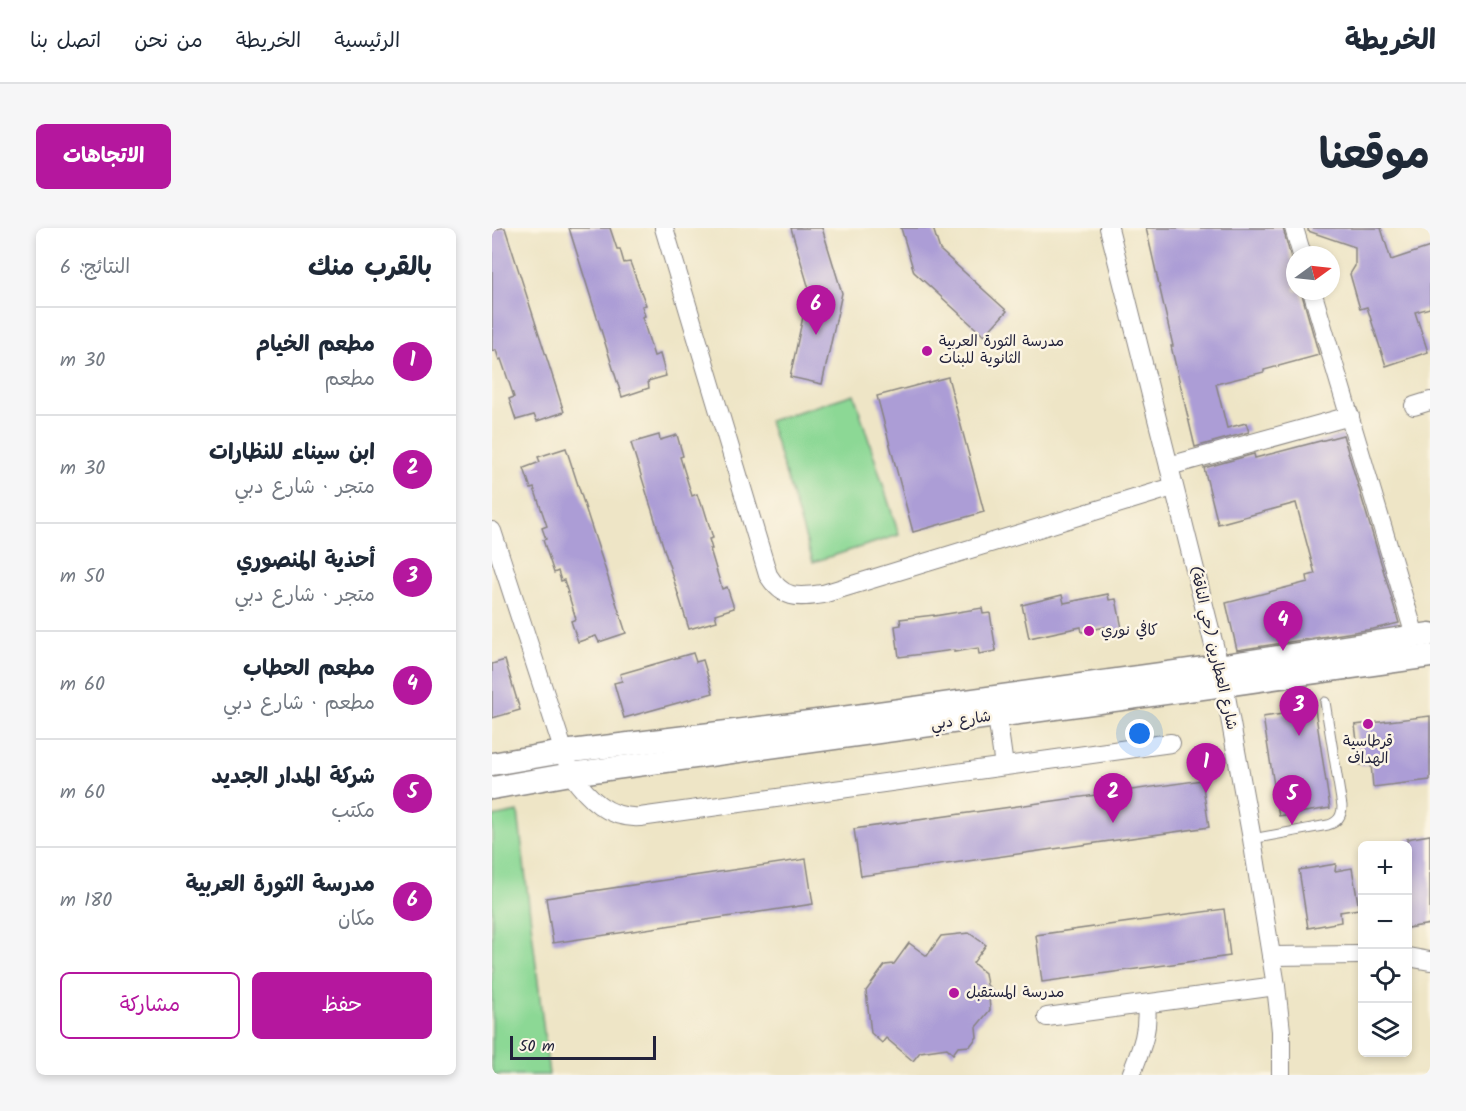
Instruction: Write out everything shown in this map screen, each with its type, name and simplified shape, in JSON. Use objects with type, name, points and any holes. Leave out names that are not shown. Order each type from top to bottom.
[{"type":"street","points":[[664,228],[768,575],[775,586],[786,593],[799,597],[823,594],[1173,487]]},
{"type":"street","name":"شارع العطارين (حي الناقة)","points":[[1109,228],[1222,675],[1276,986],[1281,1031],[1281,1075]]},
{"type":"street","points":[[1293,228],[1299,246]]},
{"type":"street","points":[[1315,300],[1350,416],[1423,635]]},
{"type":"street","points":[[1169,466],[1350,416]]},
{"type":"street","points":[[492,531],[571,774],[598,804],[619,816],[630,818],[1171,743]]},
{"type":"street","name":"شارع دبي","points":[[492,788],[571,774],[997,716],[1423,635]]},
{"type":"street","name":"شارع دبي","points":[[492,764],[563,752],[842,718],[1222,675],[1430,656]]},
{"type":"street","points":[[997,716],[1004,766]]},
{"type":"street","points":[[1271,956],[1358,955]]},
{"type":"street","points":[[1412,958],[1430,961]]},
{"type":"street","points":[[1047,1017],[1276,986]]},
{"type":"street","points":[[1131,1075],[1146,1032],[1146,1004]]},
{"type":"lane","points":[[1252,839],[1333,824],[1341,816],[1342,806],[1325,702]]},
{"type":"green space","points":[[854,394],[899,535],[813,562],[769,421]]},
{"type":"green space","points":[[518,812],[549,1075],[495,1075],[492,1071],[492,817]]},
{"type":"building","points":[[505,228],[564,412],[537,421],[534,415],[516,420],[509,399],[514,397],[501,359],[499,360],[496,350],[492,351],[492,231]]},
{"type":"building","points":[[569,228],[610,228],[624,263],[630,262],[646,305],[642,306],[645,316],[642,317],[654,356],[660,354],[666,376],[648,381],[649,388],[622,397]]},
{"type":"building","points":[[791,228],[822,228],[842,293],[822,384],[790,377],[809,289]]},
{"type":"building","points":[[901,228],[933,228],[940,250],[1007,311],[984,336],[914,272]]},
{"type":"building","points":[[1146,228],[1283,228],[1288,246],[1286,300],[1304,300],[1319,355],[1216,384],[1227,428],[1246,423],[1249,432],[1195,447],[1171,346],[1173,346]]},
{"type":"building","points":[[1308,228],[1381,228],[1391,260],[1430,247],[1430,308],[1415,312],[1428,352],[1386,366],[1367,307],[1360,309],[1350,274],[1355,266],[1355,247],[1308,231]]},
{"type":"building","points":[[948,377],[984,512],[913,532],[877,396]]},
{"type":"building","points":[[659,435],[660,440],[677,435],[683,456],[680,457],[692,496],[697,494],[701,506],[703,505],[713,538],[709,539],[712,549],[710,549],[722,589],[727,587],[734,608],[715,614],[717,621],[689,629],[631,443]]},
{"type":"building","points":[[1343,435],[1399,623],[1237,650],[1226,603],[1308,582],[1307,576],[1315,574],[1296,503],[1218,524],[1204,468],[1254,454],[1255,458]]},
{"type":"building","points":[[566,448],[626,633],[599,642],[596,636],[578,642],[571,621],[576,619],[564,580],[561,581],[558,571],[554,573],[543,540],[546,539],[542,528],[547,526],[534,488],[531,489],[524,468],[540,462],[538,457]]},
{"type":"building","points":[[1108,594],[1109,600],[1116,599],[1123,633],[1107,636],[1105,627],[1082,632],[1081,627],[1029,638],[1022,605],[1062,595],[1064,603]]},
{"type":"building","points":[[982,608],[983,614],[990,613],[996,651],[979,654],[978,648],[899,657],[895,626],[901,625],[900,619]]},
{"type":"building","points":[[693,653],[696,662],[703,660],[713,693],[624,718],[614,683],[622,681],[620,674]]},
{"type":"building","points":[[505,660],[520,710],[492,718],[492,664]]},
{"type":"building","points":[[1315,709],[1330,808],[1279,816],[1263,717]]},
{"type":"building","points":[[1430,716],[1430,780],[1373,787],[1371,764],[1360,765],[1355,725]]},
{"type":"building","points":[[1202,780],[1209,827],[861,876],[854,829]]},
{"type":"building","points":[[1430,835],[1430,924],[1412,927],[1412,841],[1407,841],[1407,839]]},
{"type":"building","points":[[806,859],[813,904],[553,943],[546,898]]},
{"type":"building","points":[[1336,864],[1335,871],[1352,868],[1358,909],[1340,912],[1341,922],[1308,928],[1299,870]]},
{"type":"building","points":[[1224,909],[1230,956],[1042,982],[1036,935]]},
{"type":"building","name":"مدرسة المستقبل","points":[[969,933],[986,945],[973,963],[985,973],[987,985],[993,991],[989,997],[990,1010],[976,1027],[977,1037],[970,1046],[958,1047],[953,1054],[947,1048],[920,1052],[913,1061],[886,1038],[882,1043],[871,1033],[866,991],[885,965],[894,964],[909,943],[927,956],[941,936]]},
{"type":"place","name":"مدرسة الثورة العربية","points":[[816,335]]},
{"type":"place","name":"مدرسة الثورة العربية الثانوية للبنات","points":[[927,351]]},
{"type":"place","name":"كافي نوري","points":[[1089,631]]},
{"type":"place","name":"مطعم الحطاب","points":[[1283,651]]},
{"type":"place","name":"قرطاسية الهداف","points":[[1368,724]]},
{"type":"place","name":"أحذية المنصوري","points":[[1299,736]]},
{"type":"place","name":"مطعم الخيام","points":[[1206,793]]},
{"type":"place","name":"ابن سيناء للنظارات","points":[[1113,823]]},
{"type":"place","name":"شركة المدار الجديد","points":[[1292,825]]},
{"type":"place","name":"مدرسة المستقبل","points":[[954,993]]}]
